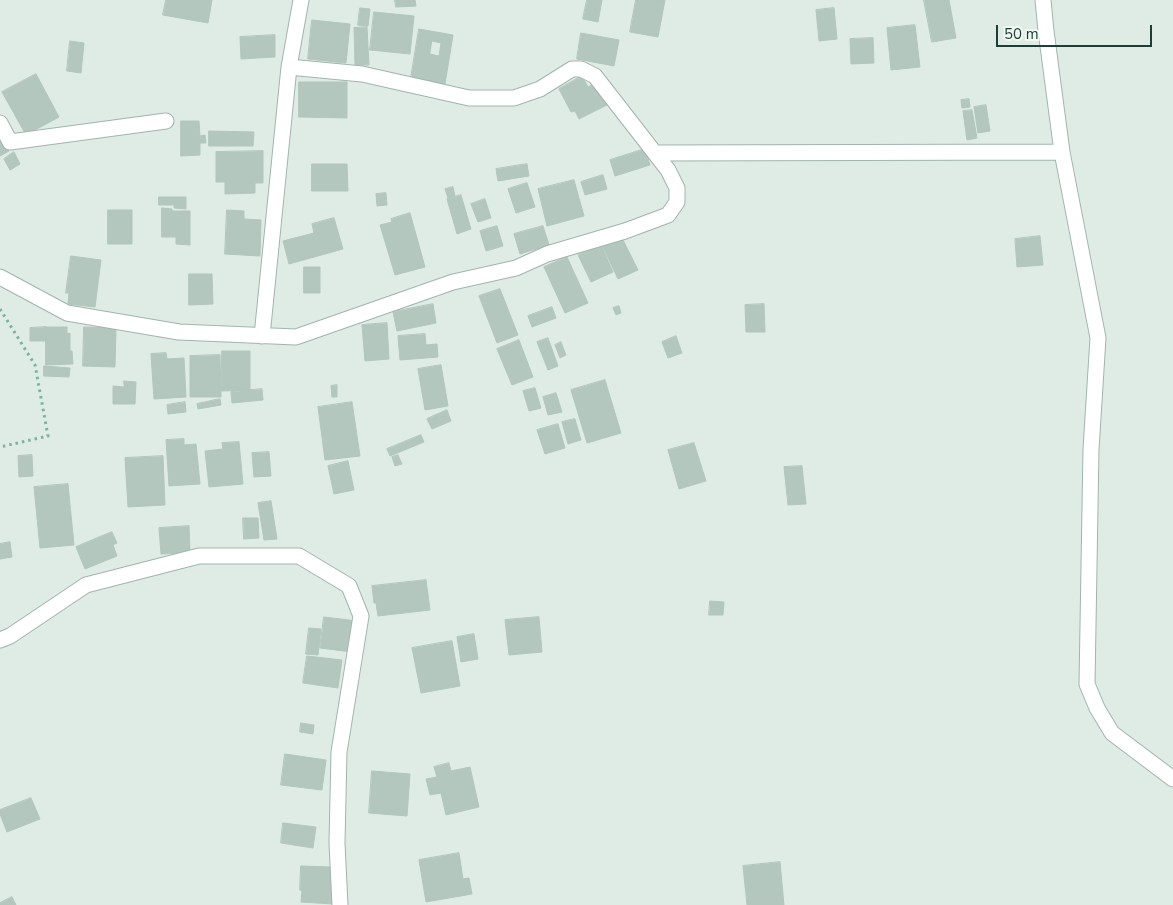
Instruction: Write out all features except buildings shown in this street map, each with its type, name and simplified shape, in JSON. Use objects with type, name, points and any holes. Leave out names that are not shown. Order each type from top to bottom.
[{"type":"street","points":[[262,336],[289,68],[301,0]]},
{"type":"street","points":[[1043,0],[1062,152],[1098,338],[1091,449],[1087,684],[1097,708],[1112,733],[1173,779]]},
{"type":"street","points":[[0,277],[67,313],[179,332],[296,337],[454,282],[516,268],[547,254],[625,231],[668,215],[676,202],[677,188],[656,152],[595,76],[581,69],[572,69],[540,89],[514,98],[469,98],[362,74],[289,68]]},
{"type":"street","points":[[0,123],[10,142],[166,121]]},
{"type":"street","points":[[656,152],[1062,152]]},
{"type":"street","points":[[0,640],[10,636],[86,585],[199,556],[299,556],[349,586],[361,616],[339,752],[337,844],[340,905]]},
{"type":"path","points":[[0,309],[35,365],[48,436],[0,447]]}]
